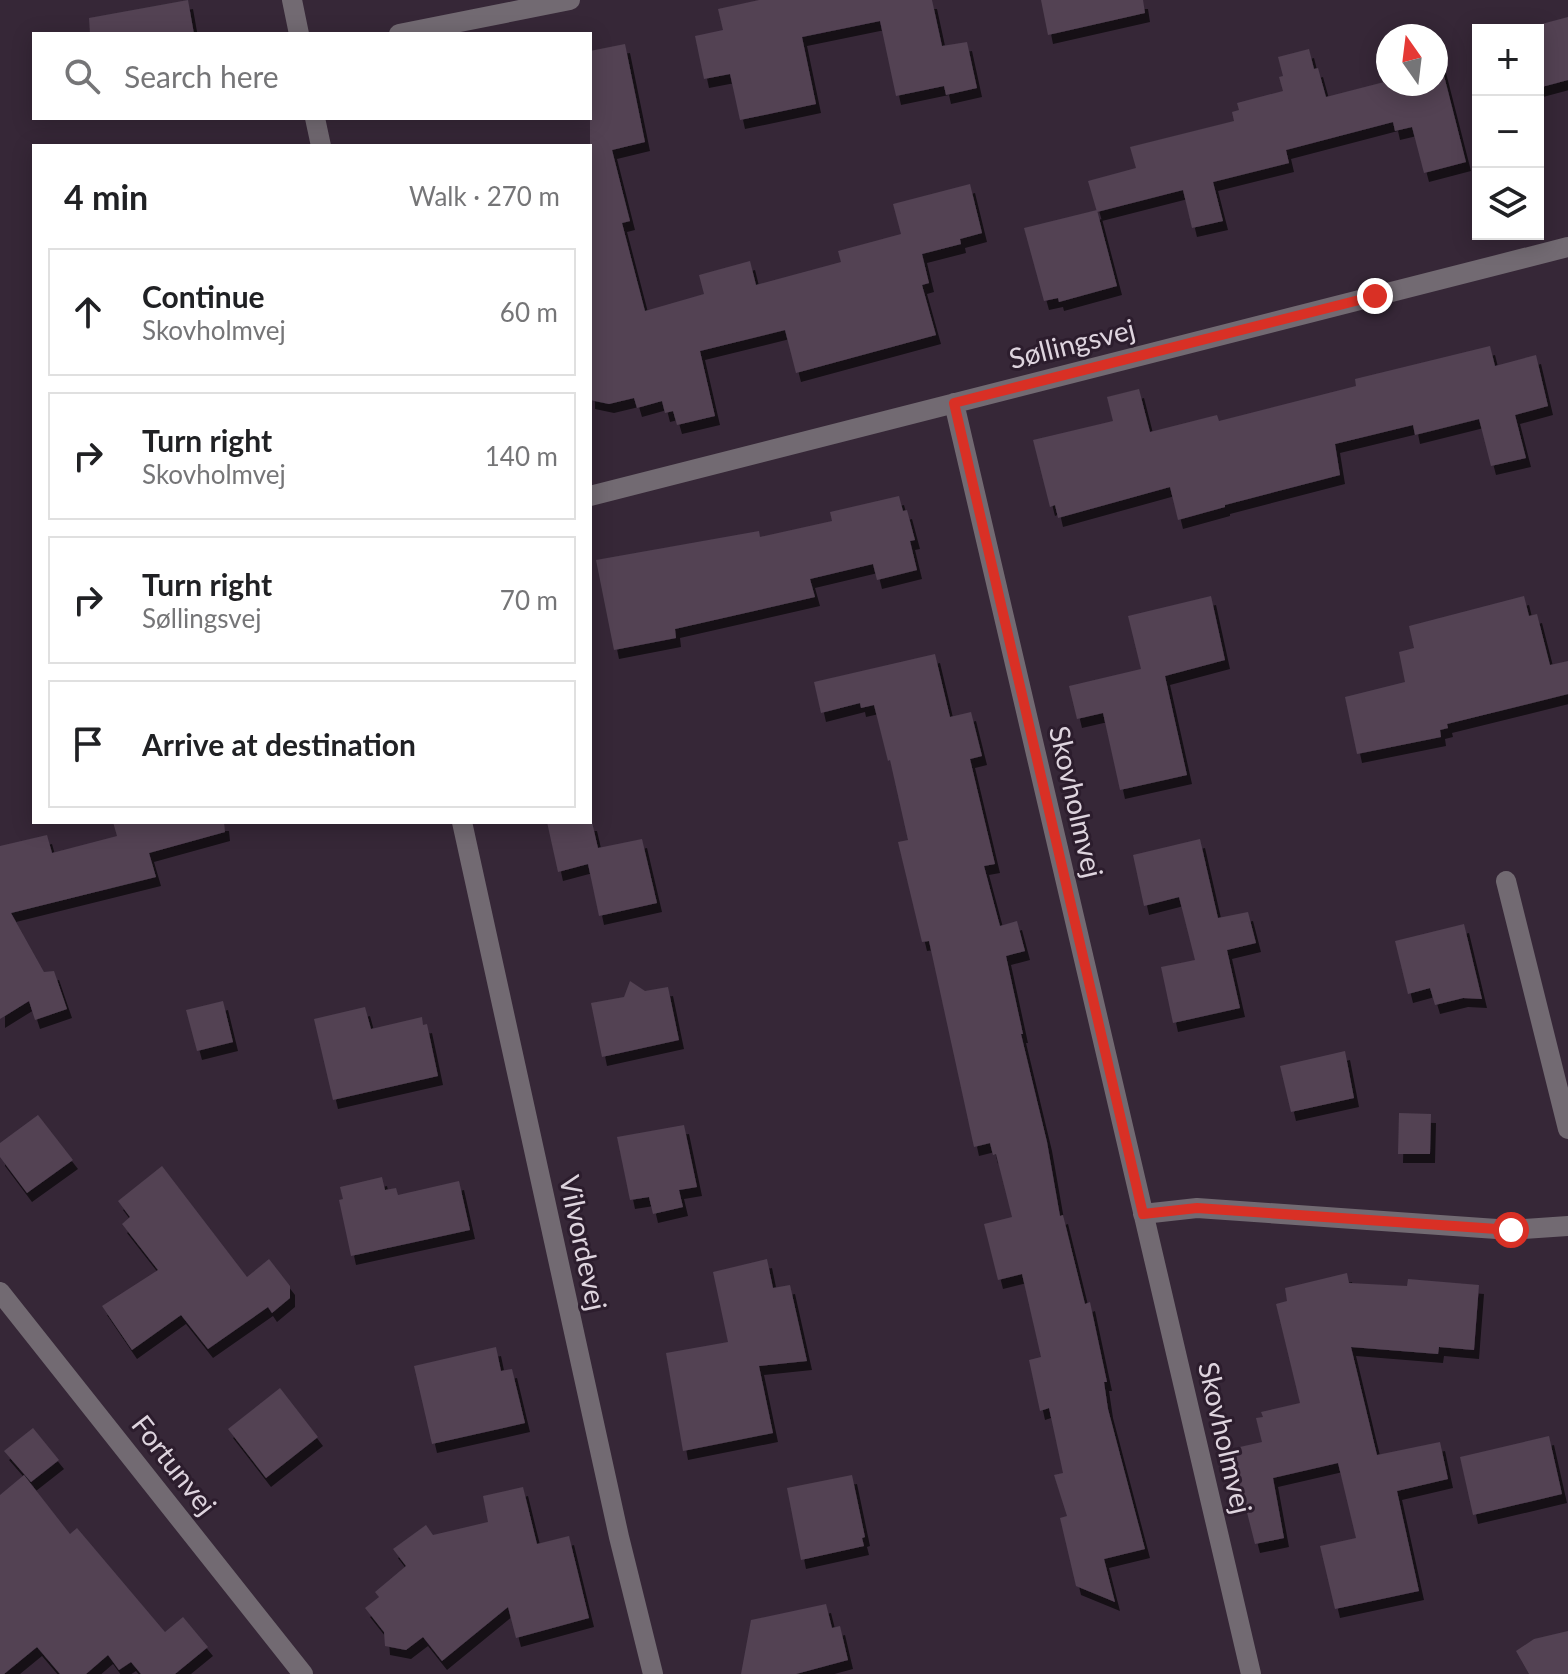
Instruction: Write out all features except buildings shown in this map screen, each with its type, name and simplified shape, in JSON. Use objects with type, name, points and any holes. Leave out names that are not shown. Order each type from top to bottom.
[{"type":"street","points":[[292,0],[299,32]]},
{"type":"street","points":[[409,32],[570,0]]},
{"type":"street","points":[[315,120],[321,144]]},
{"type":"street","name":"Søllingsvej","points":[[592,495],[1568,247]]},
{"type":"street","name":"Skovholmvej","points":[[954,403],[1251,1674]]},
{"type":"street","name":"Vilvordevej","points":[[462,824],[619,1537],[653,1674]]},
{"type":"street","points":[[1506,881],[1568,1129]]},
{"type":"street","points":[[1143,1214],[1197,1208],[1511,1230],[1568,1226]]},
{"type":"street","name":"Fortunvej","points":[[0,1292],[303,1674]]},
{"type":"route","points":[[1375,296],[954,403],[1143,1214],[1197,1208],[1511,1230]]}]
